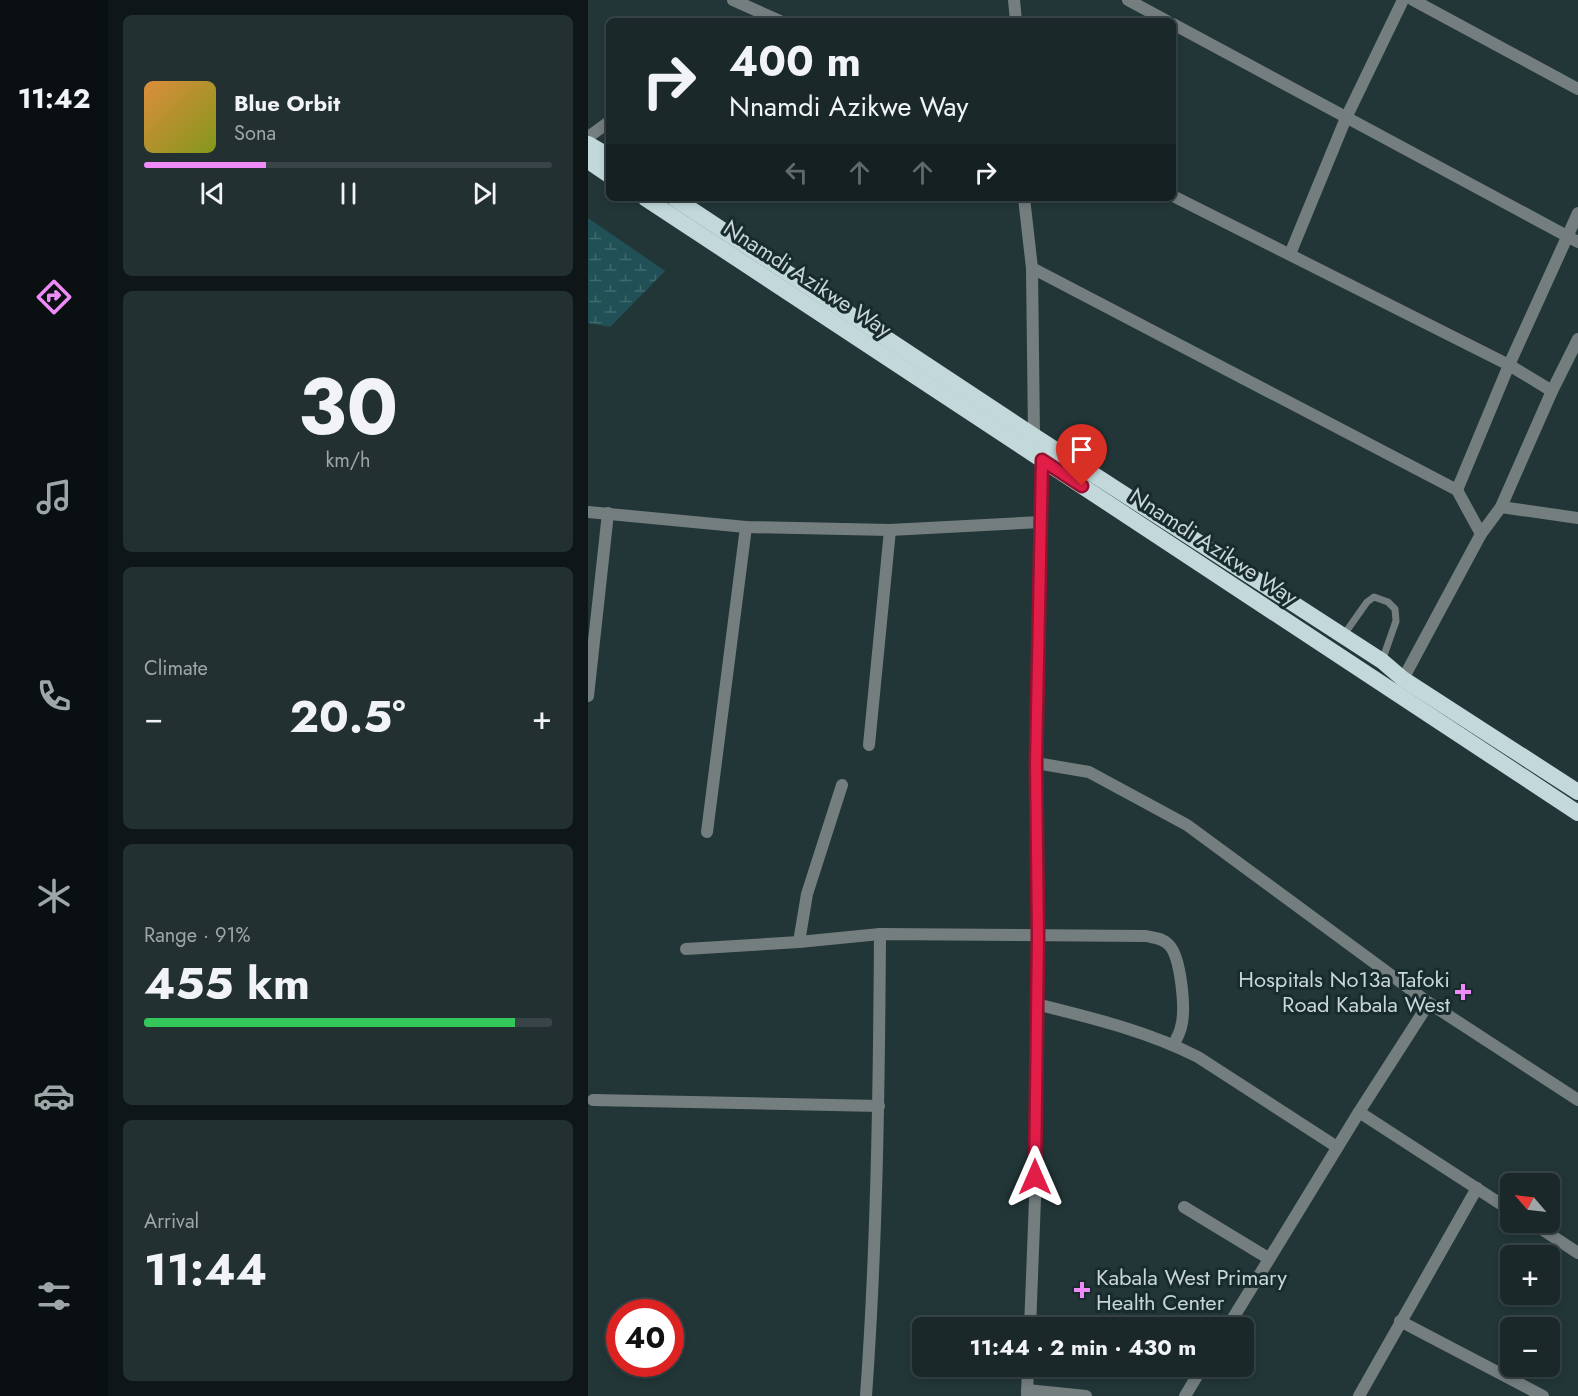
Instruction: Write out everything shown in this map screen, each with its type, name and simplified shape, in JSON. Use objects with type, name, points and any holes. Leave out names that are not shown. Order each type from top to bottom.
[{"type":"highway","points":[[588,144],[606,154]]},
{"type":"highway","points":[[588,161],[606,173]]},
{"type":"highway","name":"Nnamdi Azikwe Way","points":[[650,201],[1578,813]]},
{"type":"highway","name":"Nnamdi Azikwe Way","points":[[679,201],[1034,436],[1382,661],[1403,679],[1578,792]]},
{"type":"street","points":[[733,0],[773,18]]},
{"type":"street","points":[[1014,0],[1016,18]]},
{"type":"street","points":[[1128,0],[1161,18]]},
{"type":"street","points":[[1290,254],[1346,118],[1403,0]]},
{"type":"street","points":[[1413,0],[1578,89]]},
{"type":"street","points":[[1176,26],[1572,239]]},
{"type":"street","points":[[588,137],[606,124]]},
{"type":"street","points":[[1176,197],[1509,364],[1552,391]]},
{"type":"street","points":[[1024,201],[1032,268],[1034,436]]},
{"type":"street","points":[[1457,490],[1509,364],[1572,239],[1578,213]]},
{"type":"street","points":[[1032,268],[1457,490],[1482,534]]},
{"type":"street","points":[[1403,679],[1482,534],[1501,507],[1552,391],[1578,339]]},
{"type":"street","points":[[1030,1317],[1035,1199],[1038,936],[1036,763],[1042,460]]},
{"type":"street","points":[[1501,507],[1578,518]]},
{"type":"street","points":[[588,512],[746,527],[890,530],[1041,522]]},
{"type":"street","points":[[588,696],[608,513]]},
{"type":"street","points":[[707,832],[746,527]]},
{"type":"street","points":[[869,745],[890,530]]},
{"type":"street","points":[[1036,763],[1089,772],[1187,825],[1429,1003],[1578,1100]]},
{"type":"street","points":[[798,942],[807,894],[842,785]]},
{"type":"street","points":[[866,1396],[873,1290],[879,1106],[880,934]]},
{"type":"street","points":[[686,949],[880,934],[1161,938],[1171,946],[1178,964],[1182,993],[1182,1025],[1174,1044]]},
{"type":"street","points":[[1233,1317],[1337,1147],[1429,1003]]},
{"type":"street","points":[[1036,1004],[1113,1023],[1174,1044],[1198,1057],[1337,1147]]},
{"type":"street","points":[[593,1100],[879,1106]]},
{"type":"street","points":[[1359,1112],[1500,1203]]},
{"type":"street","points":[[1359,1396],[1477,1188]]},
{"type":"street","points":[[1184,1207],[1268,1258]]},
{"type":"street","points":[[1548,1233],[1578,1253]]},
{"type":"street","points":[[1400,1321],[1543,1396]]},
{"type":"street","points":[[1028,1377],[1027,1393],[1086,1396]]},
{"type":"street","points":[[1185,1396],[1196,1377]]},
{"type":"lane","points":[[1343,636],[1367,602],[1374,597],[1388,602],[1395,609],[1396,621],[1382,661]]},
{"type":"green space","points":[[588,218],[665,271],[610,327],[588,323]]},
{"type":"place","name":"Hospitals No13a Tafoki Road Kabala West","points":[[1463,992]]},
{"type":"place","name":"Kabala West Primary Health Center","points":[[1082,1290]]},
{"type":"route","points":[[1035,1177],[1038,936],[1036,763],[1042,460],[1082,486]]}]
